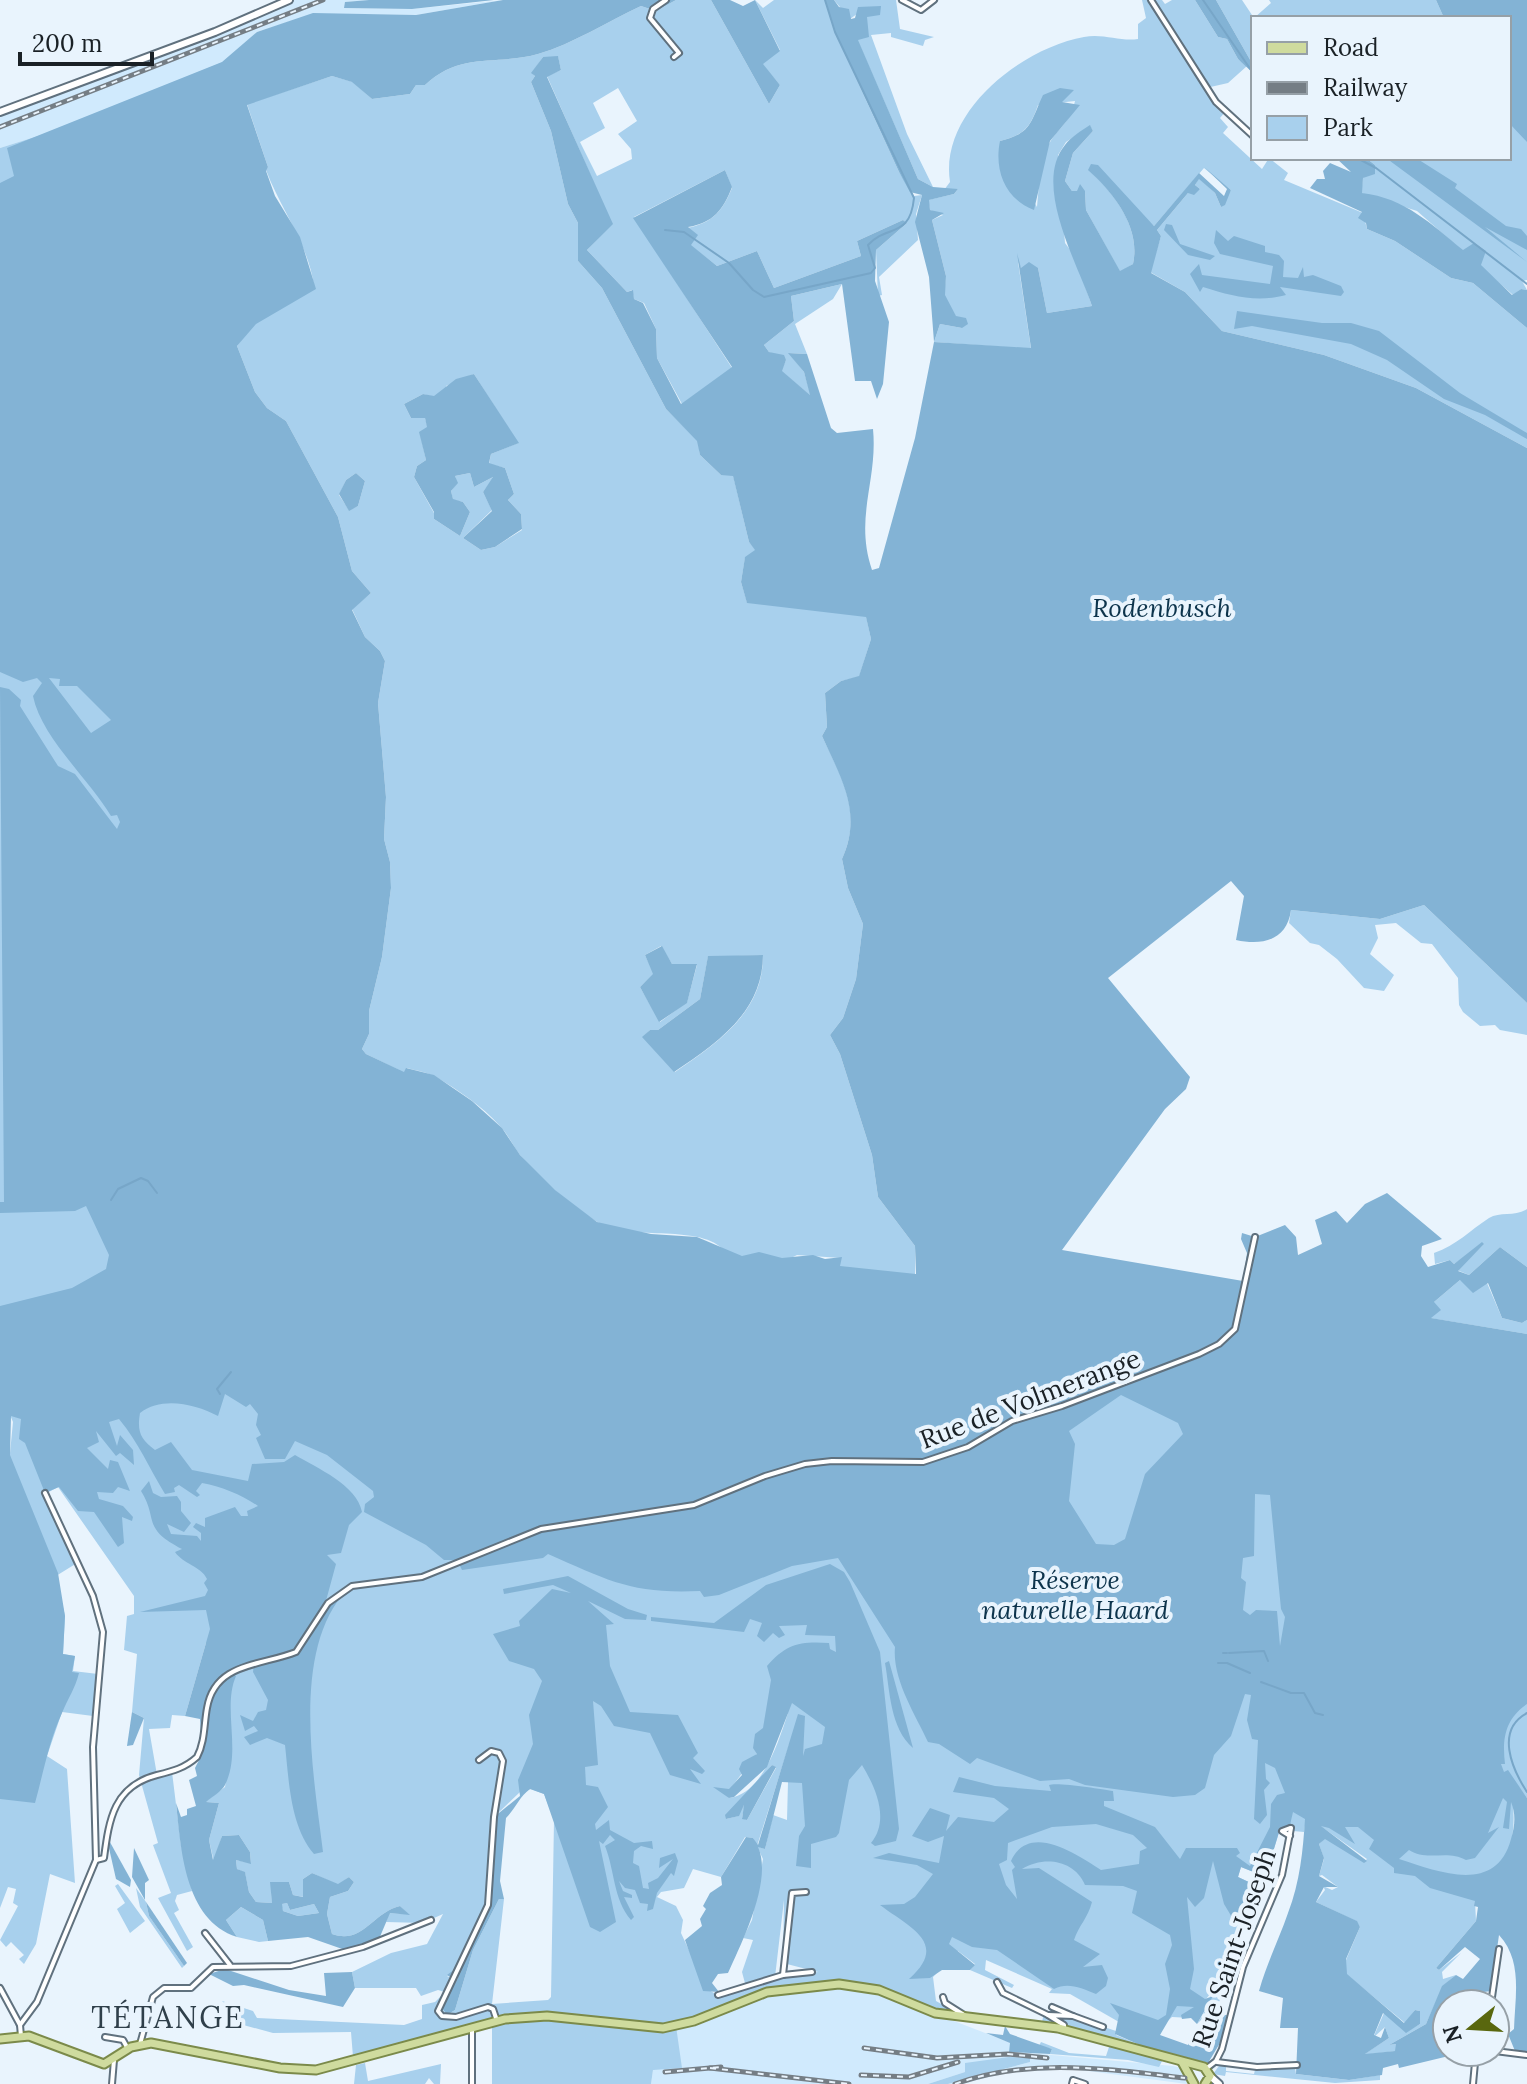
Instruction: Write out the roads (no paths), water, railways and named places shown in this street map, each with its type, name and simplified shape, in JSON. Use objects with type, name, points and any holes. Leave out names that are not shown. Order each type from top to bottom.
[{"type":"main road","points":[[0,112],[215,32],[289,0]]},
{"type":"main road","points":[[0,2039],[21,2036],[104,2064],[140,2044],[159,2043],[280,2068],[316,2070],[497,2021],[547,2016],[663,2028],[767,1992],[796,1987],[866,1987],[935,2013],[1064,2030],[1181,2061],[1201,2078],[1219,2084]]},
{"type":"street","points":[[666,0],[650,13],[650,18],[681,55],[674,57]]},
{"type":"street","points":[[902,0],[921,10],[934,0]]},
{"type":"street","points":[[1151,0],[1216,102],[1251,134]]},
{"type":"street","name":"Rue de Volmerange","points":[[96,1860],[104,1858],[105,1839],[120,1796],[140,1781],[181,1769],[197,1757],[215,1686],[242,1667],[296,1652],[328,1603],[340,1591],[358,1584],[422,1577],[541,1529],[694,1505],[765,1476],[805,1464],[832,1461],[923,1462],[968,1447],[1012,1421],[1062,1406],[1199,1354],[1225,1340],[1239,1320],[1255,1237]]},
{"type":"street","points":[[20,2025],[37,2002],[96,1860],[93,1747],[103,1632],[93,1596],[45,1493]]},
{"type":"street","points":[[479,1760],[491,1751],[499,1753],[503,1761],[491,1841],[490,1891],[483,1917],[438,2011],[442,2016],[452,2017],[488,2007],[493,2009],[497,2021]]},
{"type":"street","name":"Rue Saint-Joseph","points":[[1201,2078],[1216,2061],[1243,1967],[1282,1875],[1290,1836],[1282,1831],[1291,1828]]},
{"type":"street","points":[[783,1975],[792,1893],[806,1892]]},
{"type":"street","points":[[140,2044],[155,1994],[169,1986],[191,1988],[204,1971],[230,1965],[285,1967],[363,1947],[431,1920]]},
{"type":"street","points":[[205,1933],[230,1965]]},
{"type":"street","points":[[1493,1988],[1499,1949]]},
{"type":"street","points":[[718,1995],[783,1975],[812,1972]]},
{"type":"street","points":[[795,1974],[796,1987]]},
{"type":"street","points":[[997,1982],[1003,1993],[1048,2015],[1064,2025],[1064,2030]]},
{"type":"street","points":[[0,1988],[20,2025],[21,2036]]},
{"type":"street","points":[[943,1997],[945,2003],[969,2019]]},
{"type":"street","points":[[1052,2007],[1103,2027]]},
{"type":"street","points":[[1048,2015],[1073,2016]]},
{"type":"street","points":[[472,2028],[472,2084]]},
{"type":"street","points":[[105,2037],[123,2040],[128,2049]]},
{"type":"street","points":[[112,2084],[114,2060]]},
{"type":"street","points":[[1216,2061],[1257,2067],[1297,2065]]},
{"type":"street","points":[[1072,2082],[1085,2084]]},
{"type":"waterway","points":[[665,230],[684,232],[729,263],[753,290],[764,297],[871,273],[875,268],[868,245],[908,220],[914,198],[835,32],[825,0]]},
{"type":"waterway","points":[[1203,0],[1251,70]]},
{"type":"waterway","points":[[1361,160],[1376,168],[1527,284]]},
{"type":"waterway","points":[[111,1200],[118,1189],[141,1178],[148,1181],[157,1193]]},
{"type":"waterway","points":[[220,1394],[217,1389],[231,1372]]},
{"type":"waterway","points":[[1229,1653],[1264,1651],[1268,1661]]},
{"type":"waterway","points":[[1218,1663],[1227,1663],[1250,1673]]},
{"type":"waterway","points":[[1261,1682],[1291,1693],[1304,1693],[1315,1713],[1323,1715]]},
{"type":"waterway","points":[[1527,1713],[1517,1720],[1509,1739],[1512,1761],[1527,1792]]},
{"type":"railway","points":[[0,127],[323,0]]},
{"type":"railway","points":[[864,2048],[937,2058],[1008,2054],[1047,2058]]},
{"type":"railway","points":[[861,2075],[909,2077],[958,2062]]},
{"type":"railway","points":[[665,2072],[721,2067]]},
{"type":"railway","points":[[710,2068],[849,2084]]},
{"type":"railway","points":[[955,2084],[1012,2070],[1041,2068],[1098,2069],[1185,2078]]},
{"type":"district","name":"TÉTANGE","points":[[168,2018]]},
{"type":"park label","name":"Rodenbusch","points":[[1162,608]]},
{"type":"park label","name":"Réserve naturelle Haard","points":[[1075,1595]]}]
